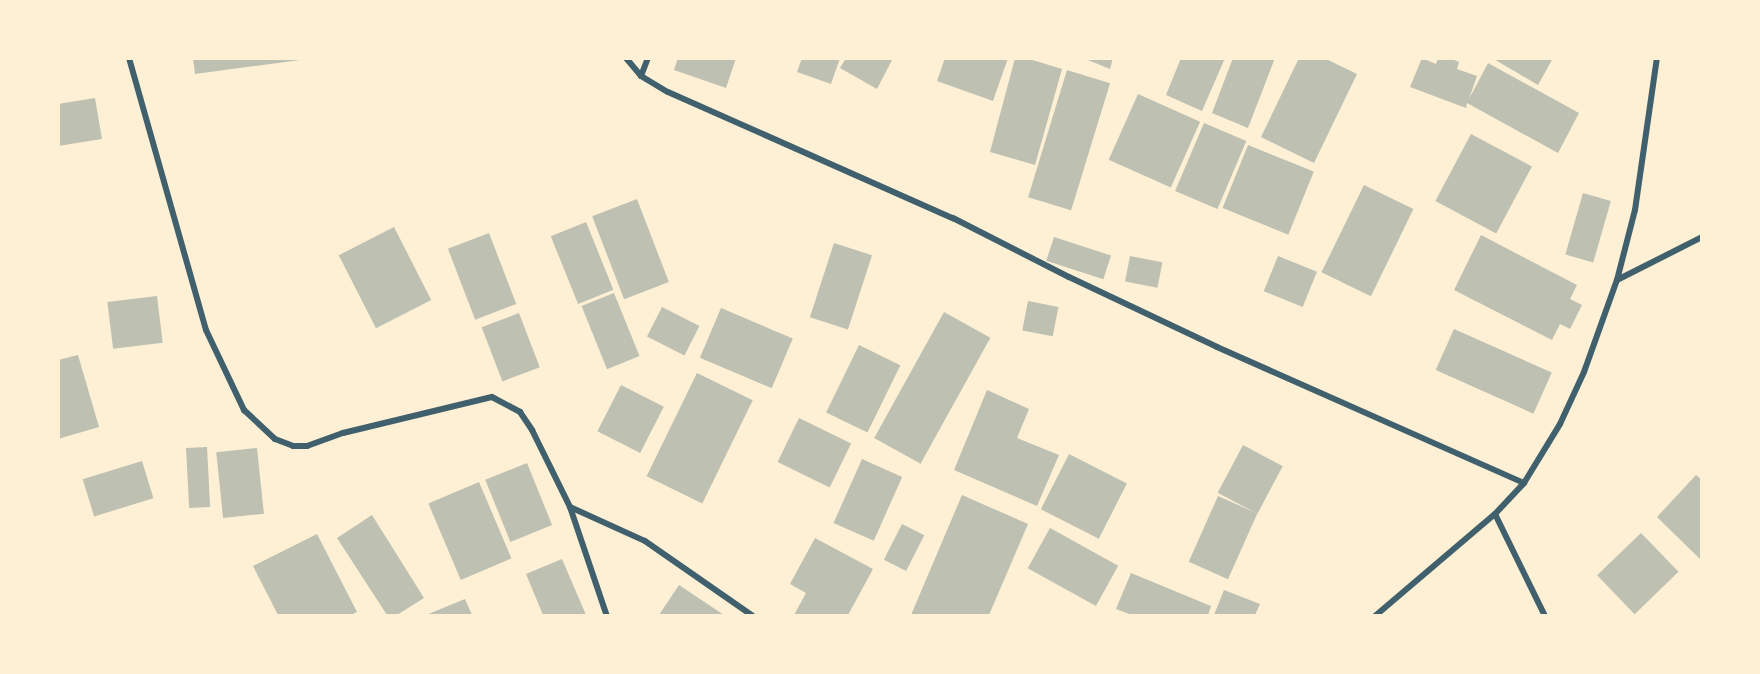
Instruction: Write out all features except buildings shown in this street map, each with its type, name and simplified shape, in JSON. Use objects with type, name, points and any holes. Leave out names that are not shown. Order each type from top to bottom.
[{"type":"street","points":[[129,58],[206,330],[244,410],[259,427],[275,439],[293,446],[307,446],[343,433],[492,397],[520,412],[532,430],[570,507],[607,615]]},
{"type":"street","points":[[626,58],[641,76],[668,92],[953,218],[1069,277],[1217,347],[1524,483]]},
{"type":"street","points":[[641,76],[648,58]]},
{"type":"street","points":[[1375,615],[1495,514],[1524,483],[1560,424],[1584,372],[1617,280],[1635,210],[1655,59]]},
{"type":"street","points":[[1617,280],[1701,237]]},
{"type":"street","points":[[570,507],[645,541],[753,615]]},
{"type":"street","points":[[1495,514],[1545,615]]}]
